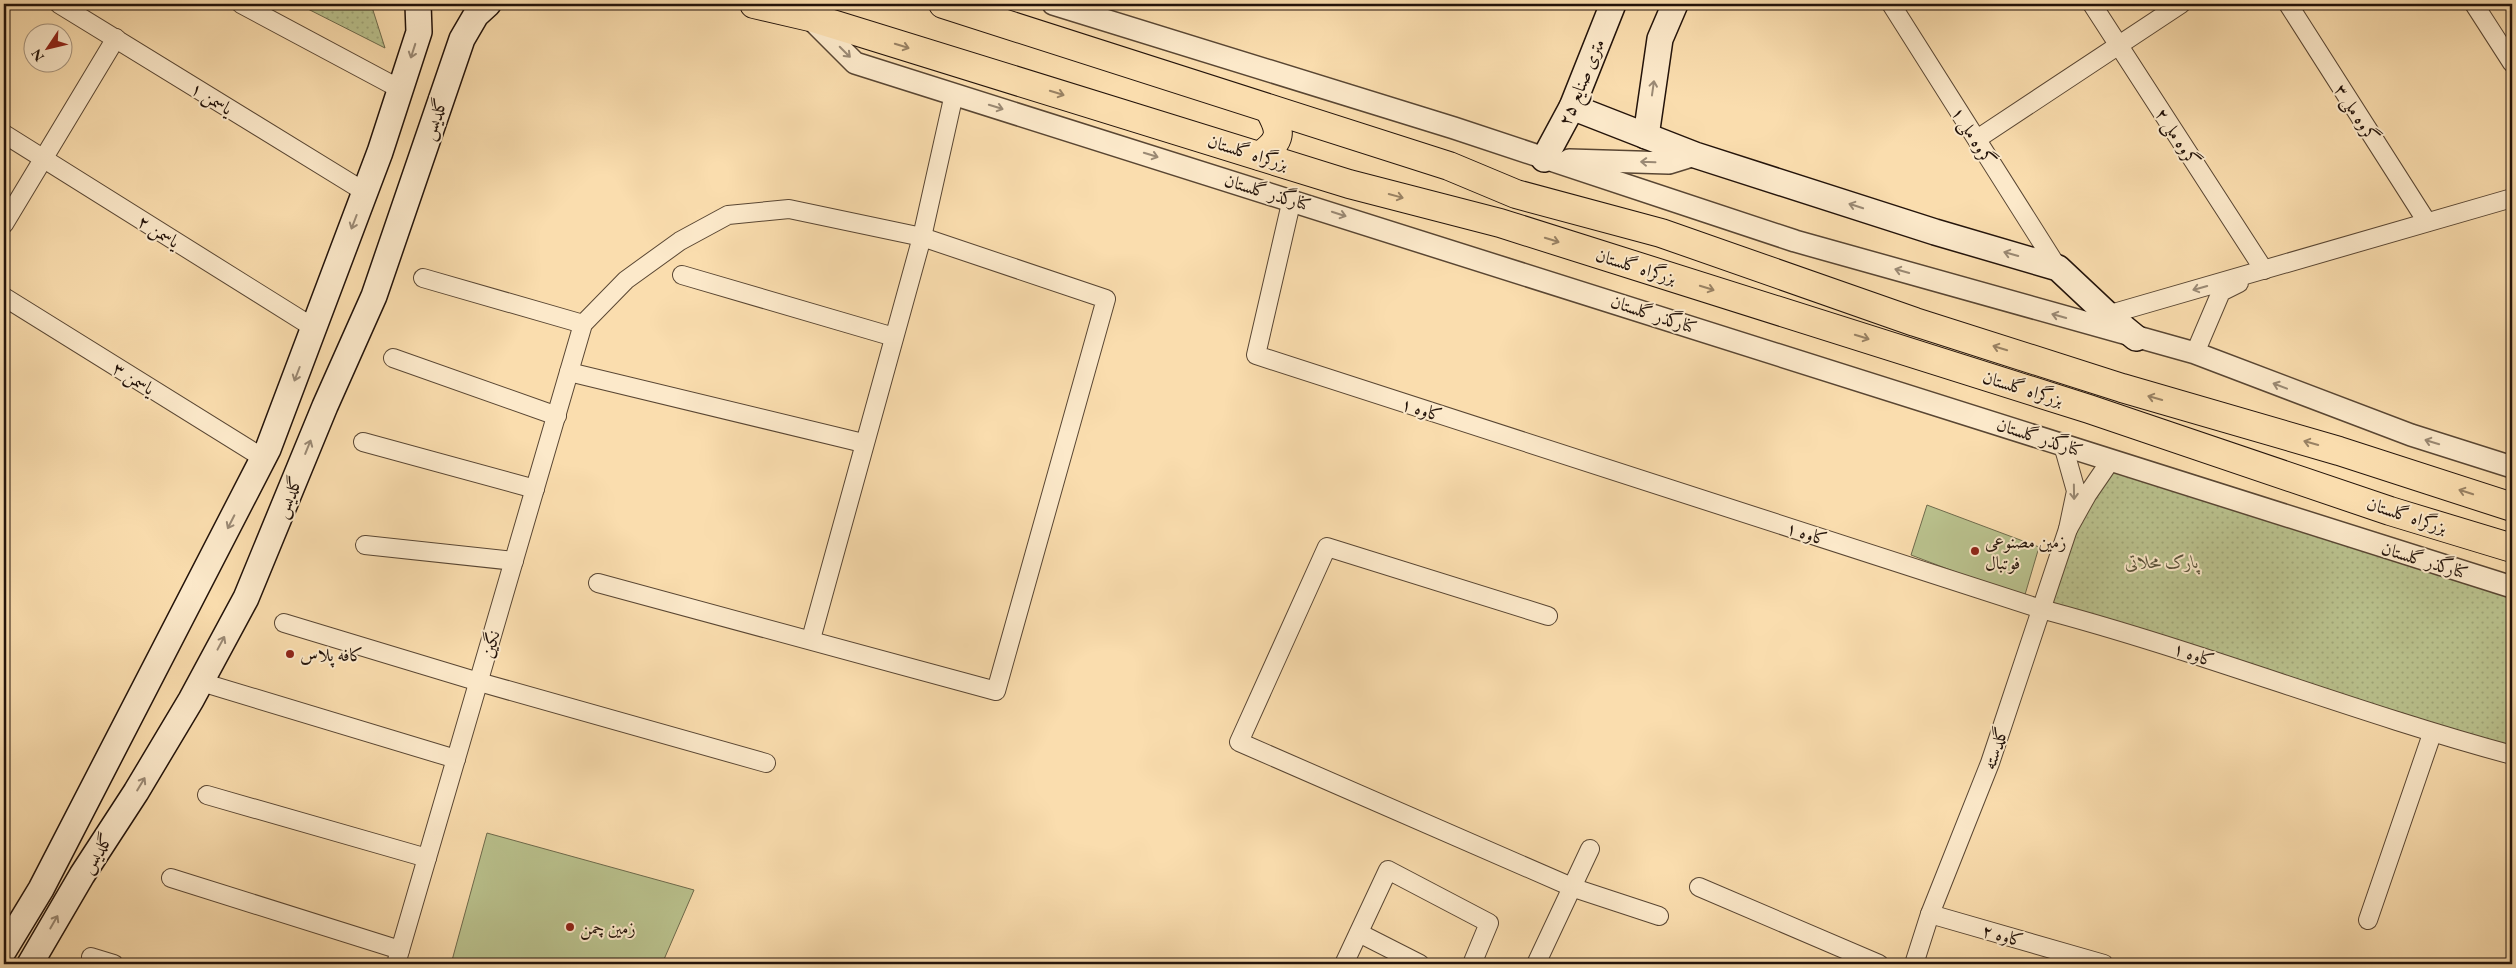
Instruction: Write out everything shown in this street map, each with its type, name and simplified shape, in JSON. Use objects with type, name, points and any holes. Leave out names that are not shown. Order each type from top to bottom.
[{"type":"highway","name":"بزرگراه گلستان","points":[[754,4],[810,18],[1349,184],[1500,223],[2089,409],[2390,511],[2512,548]]},
{"type":"highway","name":"بزرگراه گلستان","points":[[943,4],[1449,166],[1516,194],[1661,233],[1915,322],[2122,388],[2339,452],[2512,507]]},
{"type":"highway","points":[[1260,156],[1273,146],[1279,135],[1279,126],[1269,108]]},
{"type":"highway","points":[[1298,168],[1293,150],[1293,142],[1298,131],[1311,122]]},
{"type":"main road","name":"گلدیس","points":[[4,950],[41,889],[263,458],[365,192],[419,32],[418,4]]},
{"type":"main road","name":"گلدیس","points":[[30,964],[82,875],[146,776],[201,682],[246,598],[325,406],[374,296],[462,39],[476,14],[488,4]]},
{"type":"main road","name":"۲۵ متری صنایع","points":[[1544,159],[1572,107],[1613,4]]},
{"type":"main road","points":[[1646,136],[1660,39],[1675,4]]},
{"type":"main road","points":[[1572,107],[1695,155],[1935,232],[2058,268],[2108,315],[2136,338]]},
{"type":"street","name":"یاسمن ۱","points":[[59,4],[365,192]]},
{"type":"street","points":[[241,4],[400,89]]},
{"type":"street","points":[[1053,4],[1454,128],[1794,241],[2082,323],[2195,353],[2410,435],[2512,467]]},
{"type":"street","name":"گروه ملی ۱","points":[[1891,4],[2058,268]]},
{"type":"street","name":"گروه ملی ۲","points":[[2092,4],[2264,270]]},
{"type":"street","points":[[1977,140],[2181,4]]},
{"type":"street","name":"گروه ملی ۳","points":[[2288,4],[2427,222]]},
{"type":"street","points":[[2474,4],[2512,62]]},
{"type":"street","name":"کنارگذر گلستان","points":[[810,18],[856,63],[1292,199],[2512,587]]},
{"type":"street","points":[[4,224],[116,38]]},
{"type":"street","points":[[811,639],[863,443],[922,237],[954,94]]},
{"type":"street","name":"یاسمن ۲","points":[[4,134],[314,328]]},
{"type":"street","points":[[1544,159],[1669,163],[1695,155]]},
{"type":"street","points":[[2082,323],[2512,198]]},
{"type":"street","name":"کاوه ۱","points":[[1292,199],[1256,355],[2041,609],[2128,632],[2432,734],[2512,755]]},
{"type":"street","points":[[423,278],[584,324],[626,280],[680,241],[728,215],[789,209],[922,237],[1106,299],[996,691],[811,639],[598,583]]},
{"type":"street","points":[[2195,353],[2221,292],[2264,270]]},
{"type":"street","points":[[682,275],[894,336]]},
{"type":"street","name":"یاسمن ۳","points":[[4,297],[263,458]]},
{"type":"street","name":"نگین","points":[[398,957],[584,324]]},
{"type":"street","points":[[393,358],[556,416]]},
{"type":"street","points":[[569,372],[863,443]]},
{"type":"street","points":[[363,442],[535,489]]},
{"type":"street","points":[[2064,445],[2076,491],[2068,529]]},
{"type":"street","points":[[2068,529],[2087,495],[2111,460]]},
{"type":"street","name":"گلدسته","points":[[1914,964],[1930,914],[1990,763],[2068,529]]},
{"type":"street","points":[[365,545],[514,561]]},
{"type":"street","points":[[1548,616],[1327,547],[1239,742],[1574,888],[1659,916]]},
{"type":"street","points":[[284,623],[479,682],[766,763]]},
{"type":"street","points":[[201,682],[456,759]]},
{"type":"street","points":[[2368,920],[2432,734]]},
{"type":"street","points":[[207,794],[427,858]]},
{"type":"street","points":[[1536,964],[1574,888],[1590,849]]},
{"type":"street","points":[[1344,964],[1388,870],[1489,923],[1472,964]]},
{"type":"street","points":[[171,878],[398,957]]},
{"type":"street","points":[[1699,887],[1879,964]]},
{"type":"street","name":"کاوه ۲","points":[[1930,914],[2104,964]]},
{"type":"street","points":[[1359,933],[1420,964]]},
{"type":"street","points":[[91,957],[114,964]]},
{"type":"green space","points":[[298,4],[371,4],[385,48]]},
{"type":"green space","name":"پارک محلاتی","points":[[2111,460],[2512,587],[2512,752],[2041,609],[2087,495]]},
{"type":"green space","name":"زمین مصنوعی فوتبال","points":[[1927,505],[2039,547],[2024,598],[1911,555]]},
{"type":"green space","name":"زمین چمن","points":[[487,833],[694,890],[662,964],[451,964]]},
{"type":"place","name":"زمین مصنوعی فوتبال","points":[[1975,551]]},
{"type":"place","name":"کافه پلاس","points":[[290,654]]},
{"type":"place","name":"زمین چمن","points":[[570,927]]}]
